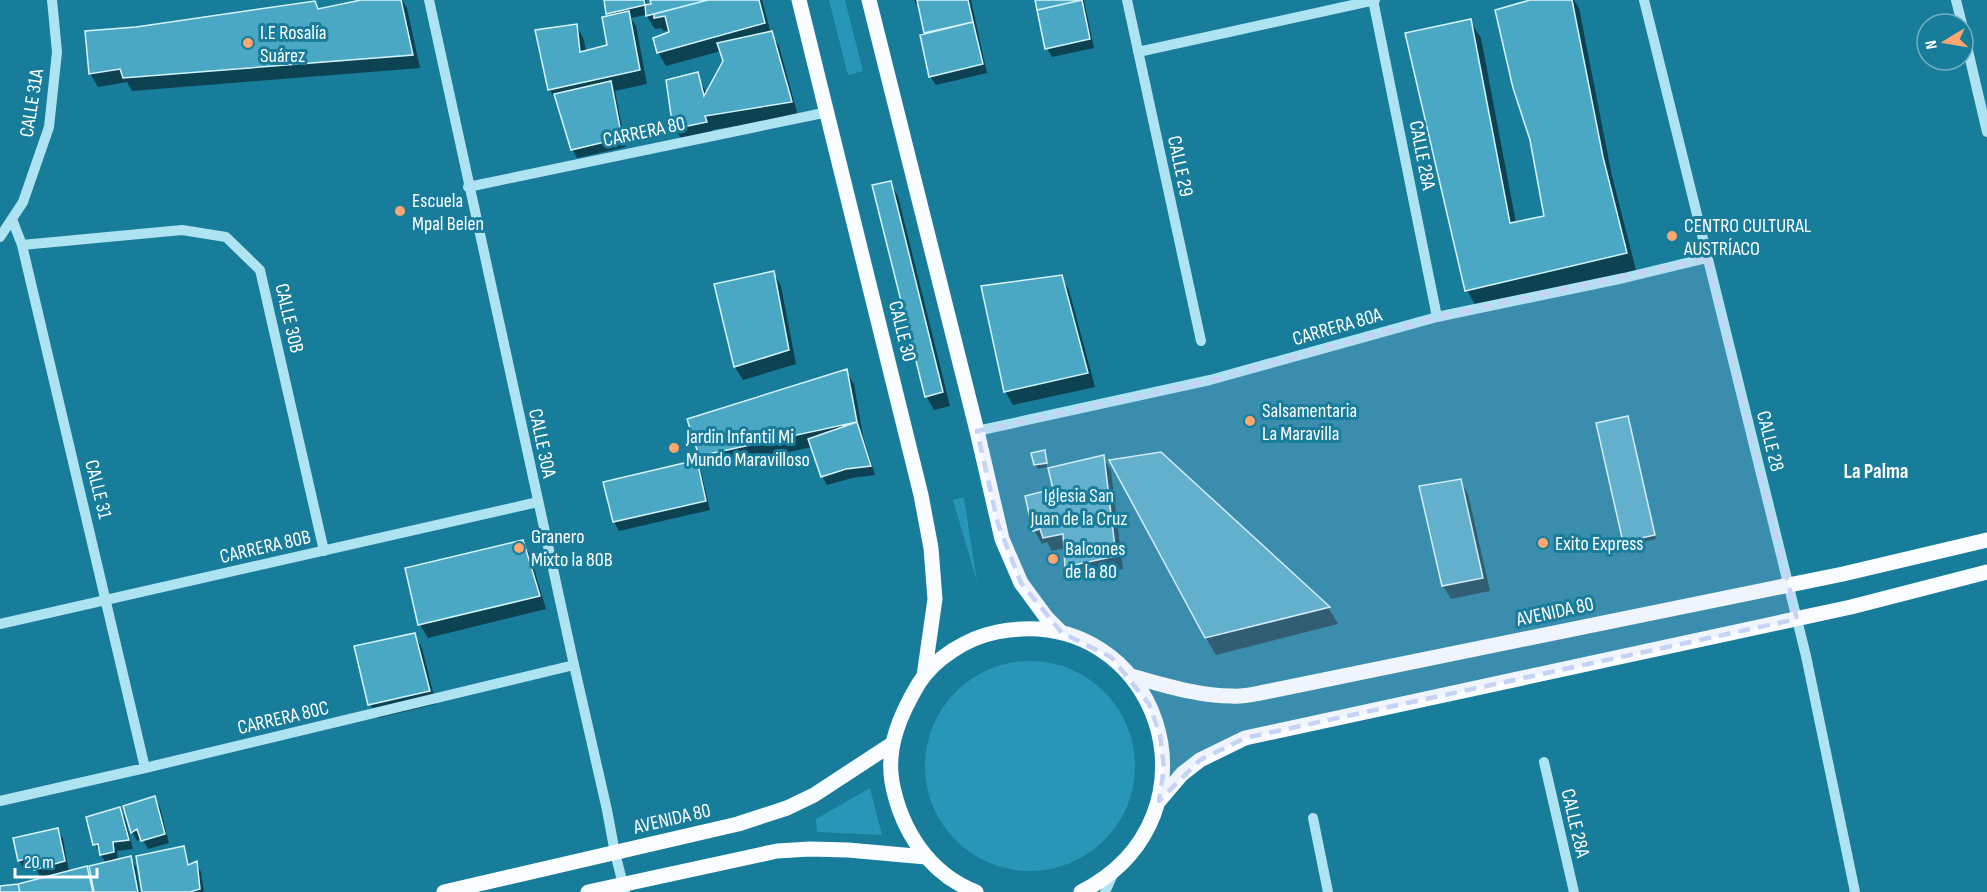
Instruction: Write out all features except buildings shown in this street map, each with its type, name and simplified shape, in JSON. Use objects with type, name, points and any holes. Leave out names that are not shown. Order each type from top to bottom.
[{"type":"main road","name":"CALLE 30","points":[[799,0],[921,495],[931,548],[935,599],[924,676]]},
{"type":"main road","points":[[869,0],[977,431],[998,524],[1021,583],[1046,617],[1062,633]]},
{"type":"main road","name":"AVENIDA 80","points":[[1131,676],[1176,688],[1234,697],[1788,585],[1987,540]]},
{"type":"main road","points":[[1159,801],[1182,774],[1200,760],[1245,738],[1797,619],[1987,573]]},
{"type":"main road","points":[[970,891],[944,874],[926,857],[908,832],[896,804],[891,774],[892,744],[904,708],[924,676],[940,660],[958,647],[986,635],[1016,629],[1038,629],[1062,633],[1088,643],[1111,657],[1131,676],[1149,704],[1160,735],[1164,768],[1159,801],[1149,827],[1134,852],[1114,872],[1081,892]]},
{"type":"main road","name":"AVENIDA 80","points":[[444,892],[738,824],[787,808],[814,795],[892,744]]},
{"type":"main road","points":[[588,892],[624,888],[777,851],[848,850],[926,857]]},
{"type":"street","name":"CALLE 31A","points":[[0,237],[23,202],[49,128],[57,52],[51,0]]},
{"type":"street","name":"CALLE 30A","points":[[429,0],[468,186],[624,888]]},
{"type":"street","name":"CALLE 29","points":[[1126,0],[1201,341]]},
{"type":"street","points":[[1138,52],[1374,0]]},
{"type":"street","name":"CALLE 28A","points":[[1374,0],[1437,317]]},
{"type":"street","name":"CALLE 28","points":[[1644,0],[1797,619],[1855,892]]},
{"type":"street","points":[[1973,72],[1987,132]]},
{"type":"street","name":"CARRERA 80","points":[[468,186],[828,112]]},
{"type":"street","name":"CALLE 31","points":[[12,219],[22,245],[145,768]]},
{"type":"street","name":"CALLE 30B","points":[[22,245],[182,230],[226,237],[260,270],[324,551]]},
{"type":"street","name":"CARRERA 80A","points":[[977,431],[1210,380],[1437,317],[1613,281],[1707,258]]},
{"type":"street","name":"CARRERA 80B","points":[[0,624],[538,502]]},
{"type":"street","name":"CARRERA 80C","points":[[0,801],[574,666]]},
{"type":"street","name":"CALLE 28A","points":[[1544,762],[1574,892]]},
{"type":"street","points":[[1313,818],[1328,892]]},
{"type":"street","points":[[1105,892],[1114,872]]},
{"type":"highlighted area","points":[[1707,258],[1797,619],[1245,738],[1200,760],[1159,801],[1164,768],[1160,735],[1149,704],[1111,657],[1062,633],[1021,583],[998,524],[977,431],[1210,380],[1437,317]]},
{"type":"shaded area","points":[[829,0],[845,0],[863,71],[848,75]]},
{"type":"shaded area","points":[[964,498],[977,582],[953,500]]},
{"type":"shaded area","points":[[1020,661],[1040,661],[1061,665],[1080,673],[1105,691],[1118,707],[1131,735],[1135,766],[1131,797],[1118,825],[1105,841],[1089,854],[1061,867],[1040,871],[1020,871],[999,867],[980,859],[955,841],[942,825],[929,797],[925,776],[925,756],[929,735],[937,716],[955,691],[971,678],[999,665]]},
{"type":"shaded area","points":[[870,788],[882,835],[817,832],[816,819]]},
{"type":"place","name":"I.E Rosalía Suárez","points":[[248,43]]},
{"type":"place","name":"Escuela Mpal Belen","points":[[400,211]]},
{"type":"place","name":"CENTRO CULTURAL AUSTRÍACO","points":[[1672,236]]},
{"type":"place","name":"Salsamentaria La Maravilla","points":[[1250,421]]},
{"type":"place","name":"Jardin Infantil Mi Mundo Maravilloso","points":[[674,448]]},
{"type":"place","name":"Exito Express","points":[[1543,543]]},
{"type":"place","name":"Granero Mixto la 80B","points":[[519,548]]},
{"type":"place","name":"Balcones de la 80","points":[[1053,559]]},
{"type":"district","name":"La Palma","points":[[1876,471]]},
{"type":"park label","name":"Iglesia San Juan de la Cruz","points":[[1079,506]]}]
